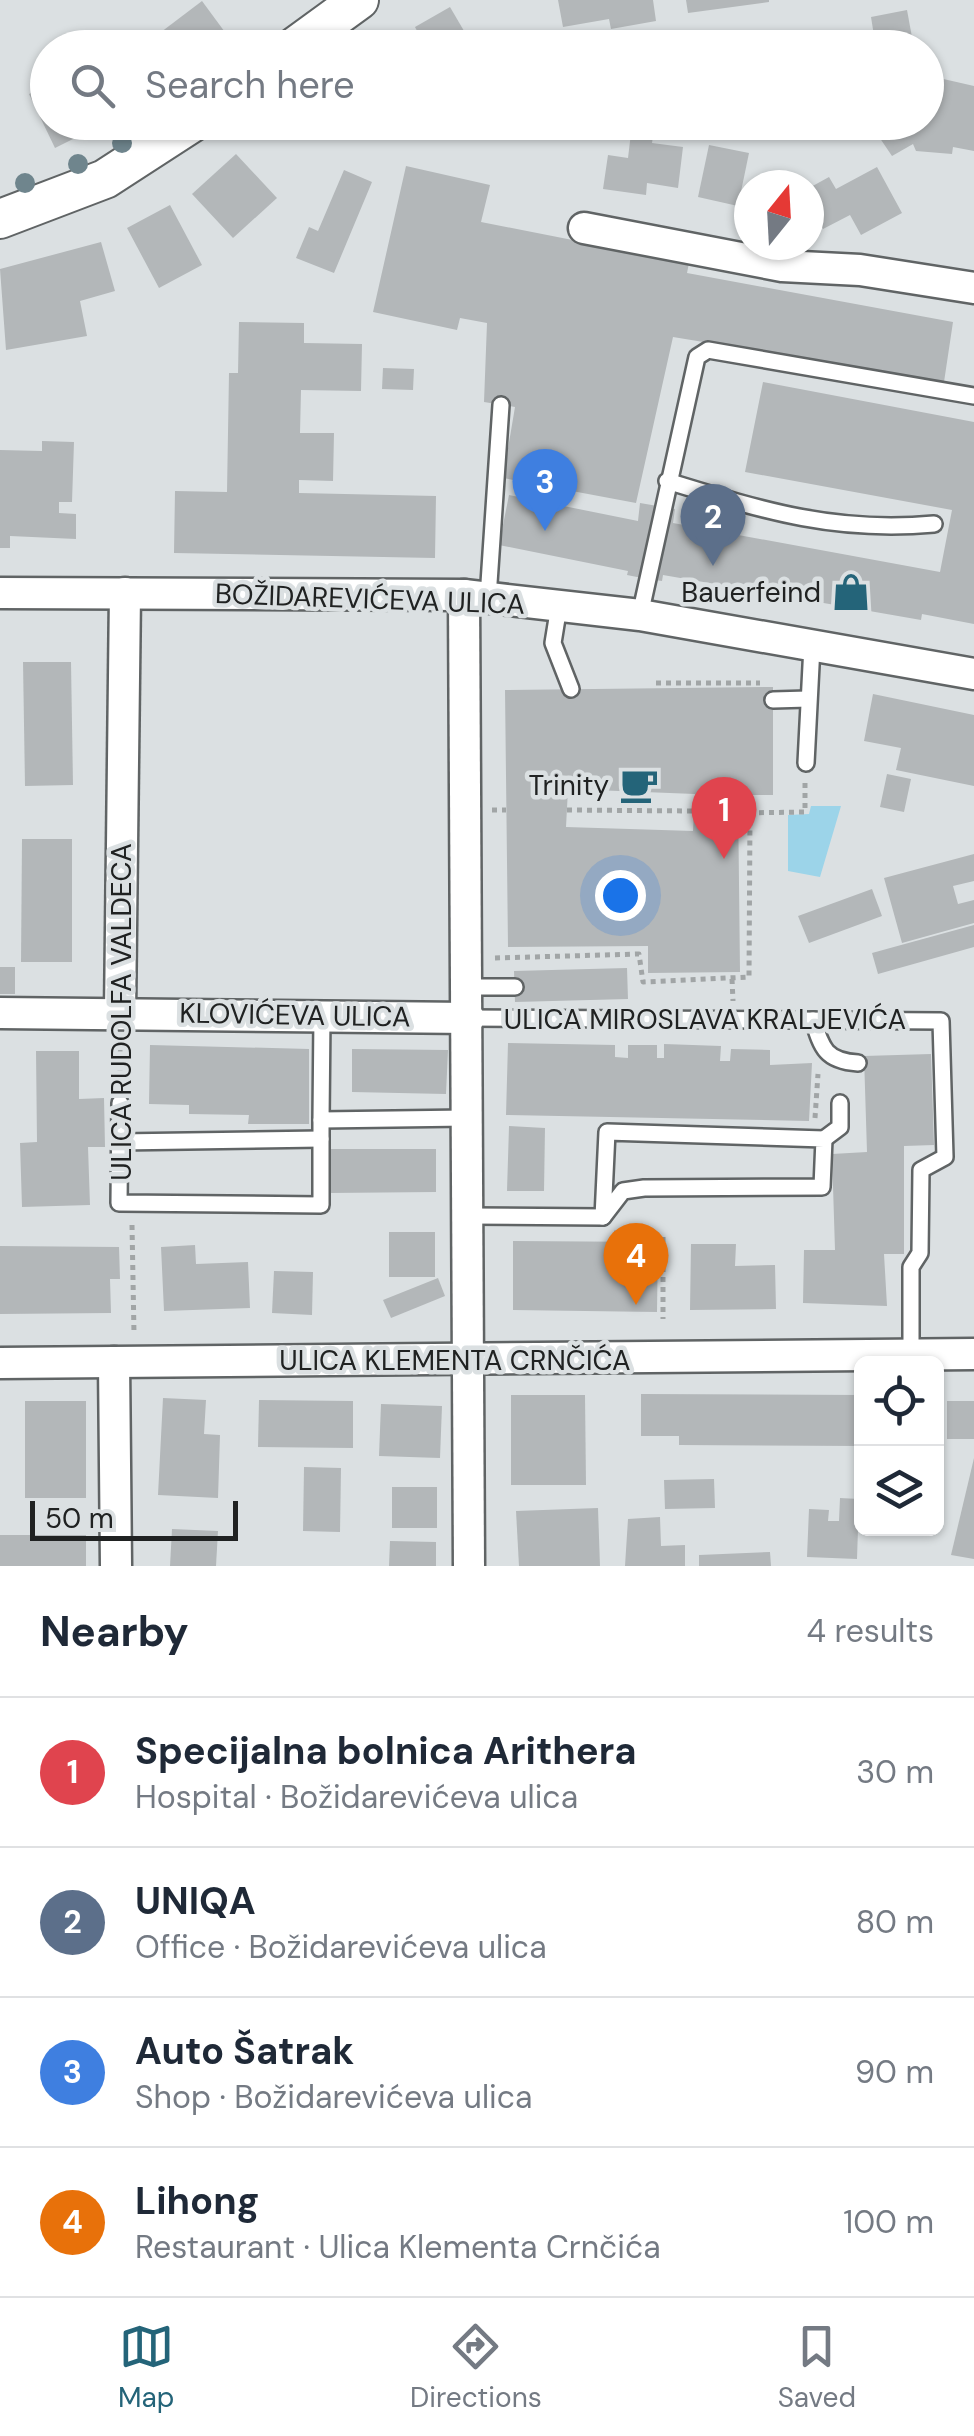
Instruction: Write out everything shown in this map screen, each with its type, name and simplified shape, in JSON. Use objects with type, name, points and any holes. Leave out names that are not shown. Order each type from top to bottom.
[{"type":"street","points":[[318,30],[359,0]]},
{"type":"street","points":[[0,219],[56,202],[105,179],[165,140]]},
{"type":"street","points":[[584,228],[782,266],[860,270],[974,288]]},
{"type":"street","name":"BOŽIDAREVIĆEVA ULICA","points":[[0,593],[476,596],[640,615],[974,674]]},
{"type":"street","name":"ULICA RUDOLFA VALDECA","points":[[120,1013],[124,593]]},
{"type":"street","name":"ULICA MIROSLAVA KRALJEVIĆA","points":[[469,1566],[467,1118],[476,596]]},
{"type":"street","name":"KLOVIĆEVA ULICA","points":[[0,1012],[322,1016],[469,1002]]},
{"type":"street","name":"ULICA KLEMENTA CRNČIĆA","points":[[0,1363],[974,1354]]},
{"type":"street","points":[[116,1566],[124,1362]]},
{"type":"lane","points":[[640,615],[666,481],[697,357],[708,350],[974,396]]},
{"type":"lane","points":[[476,596],[501,405]]},
{"type":"lane","points":[[666,481],[802,520],[856,526],[934,524]]},
{"type":"lane","points":[[560,606],[553,643],[571,689]]},
{"type":"lane","points":[[805,771],[812,646]]},
{"type":"lane","points":[[773,700],[808,691]]},
{"type":"lane","points":[[469,1002],[514,987]]},
{"type":"lane","name":"ULICA MIROSLAVA KRALJEVIĆA","points":[[469,1002],[813,1020],[942,1020],[945,1157],[921,1170],[920,1253],[911,1267],[910,1355]]},
{"type":"lane","name":"ULICA RUDOLFA VALDECA","points":[[120,1103],[119,1203],[320,1205],[322,1016]]},
{"type":"lane","points":[[813,1020],[823,1052],[834,1062],[858,1063]]},
{"type":"lane","points":[[603,1217],[607,1132],[819,1139],[840,1126],[840,1104]]},
{"type":"lane","points":[[321,1120],[467,1118]]},
{"type":"lane","points":[[119,1142],[321,1139]]},
{"type":"lane","points":[[603,1217],[623,1191],[644,1188],[822,1188],[819,1139]]},
{"type":"lane","points":[[470,1216],[603,1217]]},
{"type":"path","points":[[656,683],[808,691]]},
{"type":"path","points":[[739,813],[804,812],[805,771]]},
{"type":"path","points":[[489,810],[506,810]]},
{"type":"path","points":[[567,810],[694,812]]},
{"type":"path","points":[[492,958],[640,954],[642,982],[749,977],[750,814]]},
{"type":"path","name":"ULICA RUDOLFA VALDECA","points":[[120,1013],[120,1103]]},
{"type":"path","points":[[819,1139],[823,1052]]},
{"type":"path","points":[[124,1362],[132,1204]]},
{"type":"path","points":[[603,1217],[610,1233],[662,1236],[663,1320]]},
{"type":"shaded area","points":[[811,806],[841,806],[820,877],[788,871],[788,815],[809,814]]},
{"type":"building","points":[[558,0],[653,0],[656,21],[611,29],[609,19],[563,27]]},
{"type":"building","points":[[686,0],[769,0],[769,2],[688,13]]},
{"type":"building","points":[[202,1],[223,30],[164,30]]},
{"type":"building","points":[[450,7],[463,30],[417,30],[415,27]]},
{"type":"building","points":[[907,10],[911,30],[873,30],[871,17]]},
{"type":"building","points":[[944,79],[974,86],[974,151],[953,147],[952,154],[916,151],[913,144],[892,156],[881,140],[944,140]]},
{"type":"building","points":[[51,140],[71,140],[55,148]]},
{"type":"building","points":[[630,140],[683,147],[678,188],[647,183],[646,195],[603,189],[608,155],[628,158]]},
{"type":"building","points":[[709,145],[749,153],[745,170],[734,170],[734,205],[698,197]]},
{"type":"building","points":[[236,154],[277,198],[233,238],[192,194]]},
{"type":"building","points":[[406,166],[490,185],[481,222],[689,263],[687,273],[953,322],[944,382],[673,337],[636,503],[503,478],[515,407],[484,402],[487,323],[460,318],[457,330],[373,312]]},
{"type":"building","points":[[877,167],[902,213],[861,235],[850,215],[824,228],[824,180],[829,177],[836,189]]},
{"type":"building","points":[[344,170],[372,182],[334,273],[296,258],[309,227],[318,231]]},
{"type":"building","points":[[170,205],[202,265],[159,288],[127,228]]},
{"type":"building","points":[[101,242],[115,291],[80,301],[87,336],[6,350],[0,269]]},
{"type":"building","points":[[239,322],[304,323],[304,343],[362,344],[361,391],[301,390],[300,433],[334,433],[333,481],[299,480],[299,493],[436,496],[435,558],[174,553],[175,491],[227,492],[229,373],[238,373]]},
{"type":"building","points":[[383,368],[414,369],[413,390],[382,389]]},
{"type":"building","points":[[763,382],[974,422],[974,624],[922,614],[921,620],[663,575],[662,581],[647,579],[627,575],[628,571],[499,545],[509,495],[638,521],[640,503],[675,509],[673,523],[940,572],[952,510],[745,472]]},
{"type":"building","points":[[42,441],[74,442],[72,502],[59,502],[59,513],[76,514],[76,539],[10,536],[10,548],[0,548],[0,450],[42,451]]},
{"type":"building","points":[[23,662],[71,662],[73,785],[25,786]]},
{"type":"building","points":[[773,687],[773,795],[738,795],[740,972],[648,973],[648,946],[508,947],[505,690]],"holes":[[[568,789],[695,794],[693,831],[566,827]]]},
{"type":"building","points":[[873,694],[974,715],[974,786],[896,770],[901,748],[864,741]]},
{"type":"building","points":[[887,774],[911,779],[904,812],[880,807]]},
{"type":"building","points":[[22,839],[72,839],[72,962],[21,962]]},
{"type":"building","points":[[974,854],[974,881],[953,886],[958,904],[974,900],[974,923],[902,943],[884,878]]},
{"type":"building","points":[[872,889],[882,916],[809,943],[798,916]]},
{"type":"building","points":[[974,925],[974,947],[878,974],[872,953]]},
{"type":"building","points":[[0,967],[15,967],[15,994],[0,994]]},
{"type":"building","points":[[627,968],[628,999],[515,1002],[514,971]]},
{"type":"building","points":[[508,1043],[615,1045],[615,1057],[628,1058],[628,1045],[657,1045],[657,1058],[664,1058],[664,1044],[721,1046],[720,1061],[730,1061],[731,1049],[770,1050],[770,1065],[812,1063],[809,1121],[506,1115]]},
{"type":"building","points":[[150,1045],[309,1049],[309,1124],[248,1124],[249,1115],[189,1114],[189,1105],[149,1104]]},
{"type":"building","points":[[352,1049],[448,1050],[446,1094],[352,1092]]},
{"type":"building","points":[[36,1051],[79,1051],[79,1099],[104,1098],[105,1147],[88,1147],[90,1205],[22,1207],[20,1143],[37,1142]]},
{"type":"building","points":[[931,1054],[934,1145],[904,1146],[904,1254],[884,1254],[887,1306],[803,1303],[804,1250],[835,1250],[832,1154],[867,1152],[864,1056]]},
{"type":"building","points":[[509,1126],[545,1128],[544,1191],[507,1191]]},
{"type":"building","points":[[328,1149],[436,1149],[436,1192],[329,1193]]},
{"type":"building","points":[[389,1232],[435,1232],[435,1277],[389,1277]]},
{"type":"building","points":[[513,1241],[658,1242],[657,1312],[513,1310]]},
{"type":"building","points":[[691,1244],[736,1244],[735,1266],[775,1265],[776,1309],[690,1310]]},
{"type":"building","points":[[195,1245],[196,1264],[248,1262],[250,1308],[164,1311],[161,1247]]},
{"type":"building","points":[[0,1246],[119,1247],[120,1279],[110,1279],[111,1313],[0,1314]]},
{"type":"building","points":[[274,1271],[313,1272],[312,1315],[272,1313]]},
{"type":"building","points":[[438,1278],[445,1296],[391,1318],[383,1300]]},
{"type":"building","points":[[641,1394],[854,1395],[854,1446],[679,1445],[679,1436],[641,1436]]},
{"type":"building","points":[[511,1395],[585,1395],[586,1485],[511,1485]]},
{"type":"building","points":[[163,1398],[206,1400],[204,1434],[220,1435],[218,1498],[158,1495]]},
{"type":"building","points":[[259,1400],[353,1401],[353,1448],[258,1447]]},
{"type":"building","points":[[25,1401],[86,1401],[86,1498],[25,1498]]},
{"type":"building","points":[[947,1401],[974,1401],[974,1439],[947,1439]]},
{"type":"building","points":[[381,1404],[442,1406],[440,1458],[379,1456]]},
{"type":"building","points":[[974,1458],[974,1559],[951,1555]]},
{"type":"building","points":[[304,1467],[341,1468],[340,1532],[303,1531]]},
{"type":"building","points":[[714,1479],[715,1508],[665,1509],[664,1480]]},
{"type":"building","points":[[392,1487],[437,1487],[437,1528],[392,1528]]},
{"type":"building","points":[[840,1498],[854,1499],[857,1559],[807,1557],[809,1509],[829,1510],[828,1521],[839,1521]]},
{"type":"building","points":[[598,1508],[600,1566],[519,1566],[516,1511]]},
{"type":"building","points":[[660,1517],[661,1546],[685,1545],[685,1566],[625,1566],[628,1519]]},
{"type":"building","points":[[172,1529],[218,1531],[216,1566],[170,1566]]},
{"type":"building","points":[[0,1535],[86,1535],[86,1566],[0,1566]]},
{"type":"building","points":[[390,1541],[436,1542],[436,1566],[389,1566]]},
{"type":"building","points":[[770,1552],[771,1566],[699,1566],[699,1555]]},
{"type":"place","name":"Auto Šatrak","points":[[545,531]]},
{"type":"place","name":"UNIQA","points":[[713,566]]},
{"type":"place","name":"Bauerfeind","points":[[851,592]]},
{"type":"place","name":"Trinity","points":[[639,785]]},
{"type":"place","name":"Specijalna bolnica Arithera","points":[[724,859]]},
{"type":"place","name":"Lihong","points":[[636,1305]]}]
